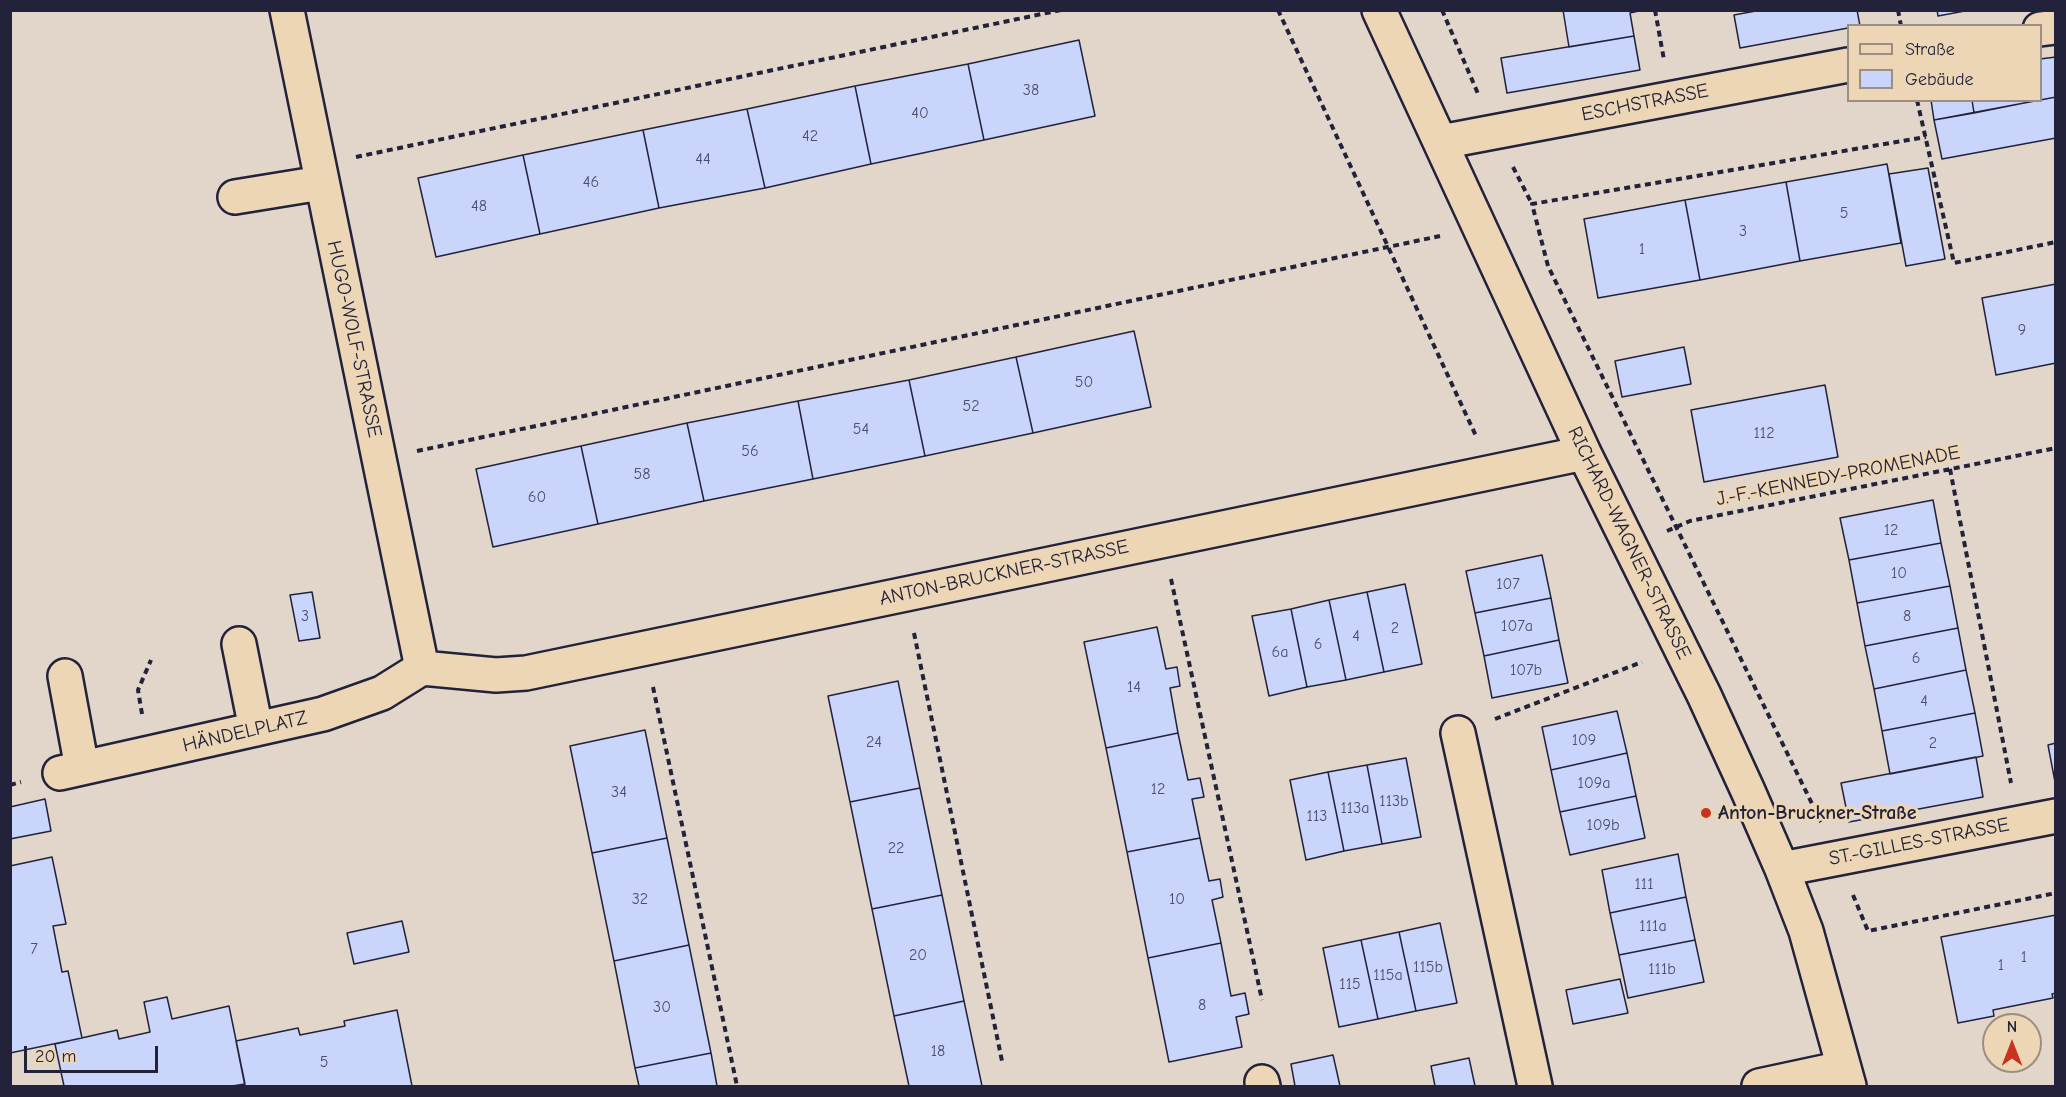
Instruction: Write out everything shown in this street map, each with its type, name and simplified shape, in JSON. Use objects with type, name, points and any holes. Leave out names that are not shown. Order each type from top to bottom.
[{"type":"street","name":"HUGO-WOLF-STRASSE","points":[[287,10],[422,668]]},
{"type":"street","name":"RICHARD-WAGNER-STRASSE","points":[[1379,10],[1584,453],[1681,646],[1782,868],[1806,931],[1846,1077]]},
{"type":"street","name":"ESCHSTRASSE","points":[[1441,142],[1847,65]]},
{"type":"street","points":[[235,197],[319,174]]},
{"type":"street","name":"ANTON-BRUCKNER-STRASSE","points":[[422,668],[496,675],[526,672],[1584,453]]},
{"type":"street","points":[[239,644],[256,729]]},
{"type":"street","name":"HÄNDELPLATZ","points":[[65,676],[71,771],[323,714],[382,693],[422,668]]},
{"type":"street","points":[[1458,733],[1535,1086]]},
{"type":"street","name":"ST.-GILLES-STRASSE","points":[[1782,868],[2055,816]]},
{"type":"street","points":[[1759,1086],[1846,1077]]},
{"type":"path","points":[[319,174],[1061,10]]},
{"type":"path","points":[[1278,10],[1492,472]]},
{"type":"path","points":[[1655,10],[1671,99]]},
{"type":"path","points":[[1917,102],[1954,263],[2055,242]]},
{"type":"path","points":[[1926,137],[1532,204],[1548,266],[1838,857],[1868,931],[2055,893]]},
{"type":"path","points":[[378,459],[1480,228]]},
{"type":"path","name":"J.-F.-KENNEDY-PROMENADE","points":[[1631,547],[1690,521],[2055,448]]},
{"type":"path","points":[[1950,469],[2019,823]]},
{"type":"path","points":[[1163,540],[1262,1000]]},
{"type":"path","points":[[907,594],[1002,1061]]},
{"type":"path","points":[[1458,733],[1681,646]]},
{"type":"path","points":[[645,648],[738,1086]]},
{"type":"path","points":[[142,713],[138,690],[151,660]]},
{"type":"building","points":[[1563,10],[1643,10],[1630,13],[1634,36],[1569,47]]},
{"type":"building","points":[[1761,10],[1857,10],[1860,24],[1847,24],[1847,28],[1740,48],[1734,15]]},
{"type":"building","points":[[1937,10],[1970,10],[1938,16]]},
{"type":"building","points":[[1634,36],[1640,70],[1507,93],[1501,58]]},
{"type":"building","points":[[1079,40],[1095,116],[984,140],[968,64]]},
{"type":"building","points":[[2056,57],[2056,97],[2042,100],[2042,59]]},
{"type":"building","points":[[968,64],[984,140],[871,164],[855,86]]},
{"type":"building","points":[[855,86],[871,164],[765,188],[747,109]]},
{"type":"building","points":[[2056,97],[2056,138],[1942,159],[1934,120],[2029,102],[2042,102],[2042,100]]},
{"type":"building","points":[[1931,102],[1972,102],[1974,113],[1934,120]]},
{"type":"building","points":[[1972,102],[2029,102],[1974,113]]},
{"type":"building","points":[[747,109],[765,188],[659,208],[643,130]]},
{"type":"building","points":[[643,130],[659,208],[540,234],[523,155]]},
{"type":"building","points":[[523,155],[540,234],[436,257],[418,178]]},
{"type":"building","points":[[1887,164],[1901,243],[1800,261],[1786,182]]},
{"type":"building","points":[[1928,168],[1945,259],[1906,266],[1889,174]]},
{"type":"building","points":[[1786,182],[1800,261],[1700,280],[1685,200]]},
{"type":"building","points":[[1685,200],[1700,280],[1598,298],[1584,219]]},
{"type":"building","points":[[2056,284],[2056,363],[1996,375],[1982,298]]},
{"type":"building","points":[[1134,331],[1151,407],[1033,433],[1016,357]]},
{"type":"building","points":[[1684,347],[1691,384],[1622,397],[1615,361]]},
{"type":"building","points":[[1016,357],[1033,433],[925,456],[909,380]]},
{"type":"building","points":[[909,380],[925,456],[813,479],[798,401]]},
{"type":"building","points":[[1825,385],[1838,457],[1704,482],[1691,410]]},
{"type":"building","points":[[798,401],[813,479],[704,501],[687,423]]},
{"type":"building","points":[[687,423],[704,501],[598,524],[581,446]]},
{"type":"building","points":[[581,446],[598,524],[493,547],[476,469]]},
{"type":"building","points":[[1933,500],[1941,543],[1849,560],[1840,518]]},
{"type":"building","points":[[1941,543],[1950,586],[1857,603],[1849,560]]},
{"type":"building","points":[[1542,555],[1551,598],[1475,613],[1466,571]]},
{"type":"building","points":[[1405,584],[1422,664],[1384,672],[1367,592]]},
{"type":"building","points":[[1950,586],[1958,628],[1865,646],[1857,603]]},
{"type":"building","points":[[312,592],[320,638],[299,641],[290,595]]},
{"type":"building","points":[[1367,592],[1384,672],[1346,680],[1329,600]]},
{"type":"building","points":[[1551,598],[1559,640],[1484,656],[1475,613]]},
{"type":"building","points":[[1329,600],[1346,680],[1307,687],[1291,609]]},
{"type":"building","points":[[1291,609],[1307,687],[1269,696],[1252,616]]},
{"type":"building","points":[[1157,627],[1166,669],[1177,667],[1180,686],[1170,688],[1178,733],[1106,748],[1084,642]]},
{"type":"building","points":[[1958,628],[1966,670],[1874,689],[1865,646]]},
{"type":"building","points":[[1559,640],[1568,683],[1492,698],[1484,656]]},
{"type":"building","points":[[1966,670],[1975,713],[1882,731],[1874,689]]},
{"type":"building","points":[[898,681],[920,788],[850,802],[828,696]]},
{"type":"building","points":[[1617,711],[1627,753],[1551,770],[1542,727]]},
{"type":"building","points":[[1975,713],[1983,756],[1890,774],[1882,731]]},
{"type":"building","points":[[645,730],[667,838],[592,853],[570,746]]},
{"type":"building","points":[[1178,733],[1188,780],[1200,778],[1204,797],[1192,799],[1200,838],[1127,852],[1106,748]]},
{"type":"building","points":[[2056,743],[2056,782],[2055,782],[2048,745]]},
{"type":"building","points":[[1627,753],[1636,796],[1560,812],[1551,770]]},
{"type":"building","points":[[1976,757],[1983,797],[1849,822],[1841,783]]},
{"type":"building","points":[[1406,758],[1421,837],[1382,844],[1367,765]]},
{"type":"building","points":[[1367,765],[1382,844],[1344,851],[1328,772]]},
{"type":"building","points":[[1328,772],[1344,851],[1306,860],[1290,780]]},
{"type":"building","points":[[920,788],[942,895],[872,909],[850,802]]},
{"type":"building","points":[[1636,796],[1645,838],[1570,855],[1560,812]]},
{"type":"building","points":[[45,799],[51,831],[10,839],[10,807]]},
{"type":"building","points":[[667,838],[689,945],[614,961],[592,853]]},
{"type":"building","points":[[1200,838],[1209,881],[1220,879],[1223,897],[1212,900],[1221,943],[1148,958],[1127,852]]},
{"type":"building","points":[[1678,854],[1686,897],[1610,913],[1602,870]]},
{"type":"building","points":[[52,857],[66,924],[53,926],[62,972],[68,971],[82,1038],[10,1053],[10,866]]},
{"type":"building","points":[[942,895],[964,1001],[894,1016],[872,909]]},
{"type":"building","points":[[1686,897],[1695,940],[1619,955],[1610,913]]},
{"type":"building","points":[[2056,915],[2056,993],[2052,994],[2053,998],[1993,1010],[1994,1013],[1982,1013],[1982,1018],[1958,1023],[1941,937]]},
{"type":"building","points":[[402,921],[409,952],[354,964],[347,933]]},
{"type":"building","points":[[1440,923],[1457,1003],[1416,1011],[1399,932]]},
{"type":"building","points":[[1399,932],[1416,1011],[1378,1019],[1361,940]]},
{"type":"building","points":[[1361,940],[1378,1019],[1339,1027],[1323,948]]},
{"type":"building","points":[[1695,940],[1704,982],[1628,998],[1619,955]]},
{"type":"building","points":[[1221,943],[1231,996],[1245,993],[1249,1014],[1236,1017],[1242,1047],[1169,1062],[1148,958]]},
{"type":"building","points":[[689,945],[711,1053],[635,1068],[614,961]]},
{"type":"building","points":[[1620,979],[1628,1013],[1573,1024],[1566,990]]},
{"type":"building","points":[[167,997],[172,1019],[229,1006],[245,1084],[232,1086],[64,1086],[55,1044],[117,1030],[119,1039],[150,1032],[144,1002]]},
{"type":"building","points":[[964,1001],[982,1086],[909,1086],[894,1016]]},
{"type":"building","points":[[397,1010],[412,1086],[245,1086],[236,1041],[298,1028],[300,1035],[345,1026],[344,1021]]},
{"type":"building","points":[[711,1053],[717,1086],[639,1086],[635,1068]]},
{"type":"building","points":[[1333,1055],[1340,1086],[1295,1086],[1291,1064]]},
{"type":"building","points":[[1469,1058],[1475,1086],[1435,1086],[1431,1066]]},
{"type":"place","name":"Anton-Bruckner-Straße","points":[[1706,813]]}]
